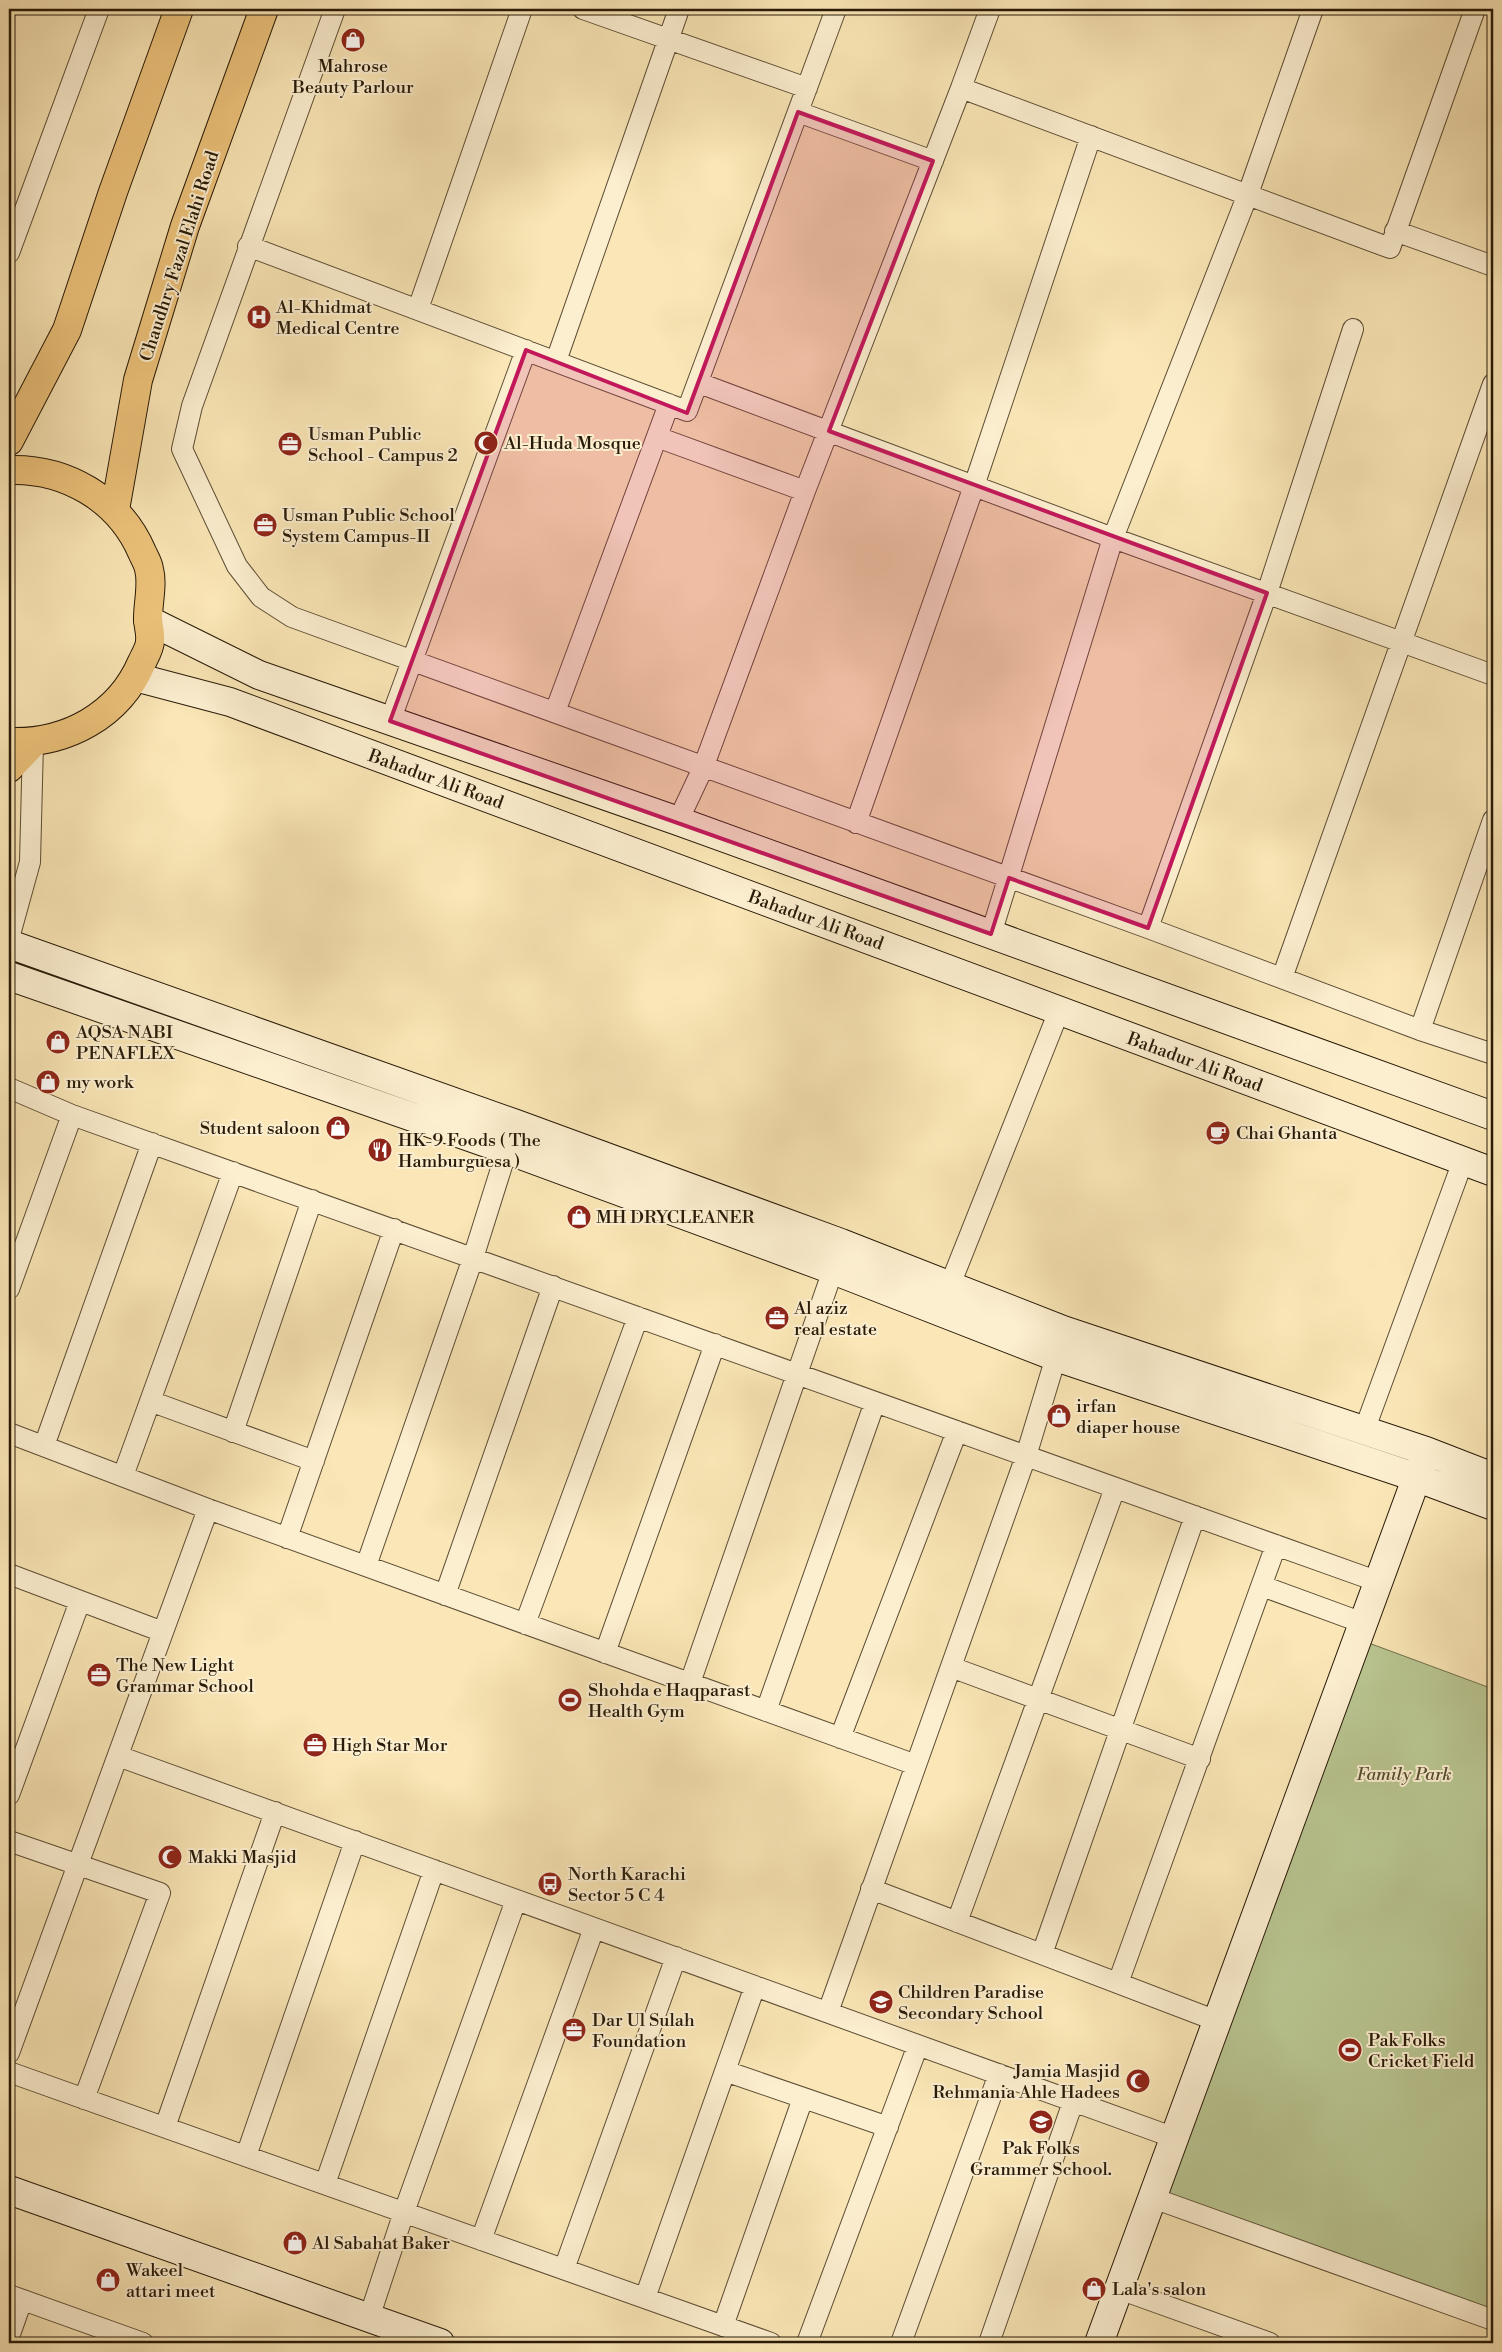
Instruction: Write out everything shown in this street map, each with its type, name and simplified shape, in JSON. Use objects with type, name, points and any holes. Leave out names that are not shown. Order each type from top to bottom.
[{"type":"main road","points":[[9,441],[67,330],[113,192],[179,9]]},
{"type":"main road","name":"Chaudhry Fazal Elahi Road","points":[[115,510],[138,380],[185,226],[264,9]]},
{"type":"main road","points":[[9,470],[27,470],[59,476],[89,490],[115,510],[136,538],[150,569],[148,620],[150,642],[135,677],[109,709],[74,732],[21,743],[9,768]]},
{"type":"street","points":[[9,253],[99,9]]},
{"type":"street","points":[[335,9],[248,246],[192,406],[182,448],[237,566],[261,597],[292,617],[555,712],[703,768],[1148,928],[1420,1030],[1493,1054]]},
{"type":"street","points":[[418,309],[522,9]]},
{"type":"street","points":[[583,9],[807,88]]},
{"type":"street","points":[[556,361],[679,9]]},
{"type":"street","points":[[248,246],[687,411],[699,383],[836,9]]},
{"type":"street","points":[[678,821],[703,768],[805,491],[990,9]]},
{"type":"street","points":[[991,934],[1113,538],[1248,194],[1313,9]]},
{"type":"street","points":[[961,88],[1390,248],[1394,231],[1475,9]]},
{"type":"street","points":[[798,112],[933,161]]},
{"type":"street","points":[[856,823],[974,486],[1091,136]]},
{"type":"street","points":[[1394,231],[1493,266]]},
{"type":"street","points":[[1148,928],[1267,593],[1353,329]]},
{"type":"street","points":[[390,721],[526,350]]},
{"type":"street","points":[[699,383],[1113,538],[1493,675]]},
{"type":"street","points":[[1282,978],[1493,384]]},
{"type":"street","points":[[555,712],[669,404]]},
{"type":"street","points":[[657,437],[805,491]]},
{"type":"street","points":[[148,620],[260,675],[678,821],[1493,1116]]},
{"type":"street","name":"Bahadur Ali Road","points":[[135,677],[230,702],[1493,1172]]},
{"type":"street","points":[[9,938],[30,862],[21,743]]},
{"type":"street","points":[[1420,1030],[1493,820]]},
{"type":"street","points":[[9,944],[516,1124],[1063,1330],[1426,1452],[1493,1477]]},
{"type":"street","points":[[9,976],[507,1150],[833,1270],[1056,1356],[1415,1477],[1493,1506]]},
{"type":"street","points":[[950,1286],[1059,1011]]},
{"type":"street","points":[[9,1088],[72,1114],[152,1143],[1379,1582]]},
{"type":"street","points":[[9,1290],[72,1114]]},
{"type":"street","points":[[366,1566],[473,1258],[516,1124]]},
{"type":"street","points":[[44,1446],[152,1143]]},
{"type":"street","points":[[1364,1431],[1463,1161]]},
{"type":"street","points":[[123,1476],[233,1172]]},
{"type":"street","points":[[233,1432],[312,1200]]},
{"type":"street","points":[[287,1538],[394,1229]]},
{"type":"street","points":[[690,1683],[795,1373],[833,1270]]},
{"type":"street","points":[[445,1595],[552,1286]]},
{"type":"street","points":[[526,1624],[638,1317]]},
{"type":"street","points":[[605,1653],[715,1344]]},
{"type":"street","points":[[828,2012],[1026,1456],[1056,1356]]},
{"type":"street","points":[[150,1401],[314,1461]]},
{"type":"street","points":[[766,1711],[876,1402]]},
{"type":"street","points":[[840,1738],[957,1431]]},
{"type":"street","points":[[9,1433],[287,1538],[916,1765]]},
{"type":"street","points":[[1100,2343],[1379,1582],[1415,1477],[1426,1452]]},
{"type":"street","points":[[957,1922],[1115,1488]]},
{"type":"street","points":[[9,2053],[208,1509]]},
{"type":"street","points":[[1042,1954],[1195,1516]]},
{"type":"street","points":[[1118,1983],[1276,1545]]},
{"type":"street","points":[[9,1574],[163,1632]]},
{"type":"street","points":[[1262,1586],[1363,1623]]},
{"type":"street","points":[[9,1795],[80,1601]]},
{"type":"street","points":[[951,1667],[1200,1759]]},
{"type":"street","points":[[118,1756],[1174,2138]]},
{"type":"street","points":[[165,2127],[275,1812]]},
{"type":"street","points":[[9,1841],[160,1894],[84,2099]]},
{"type":"street","points":[[246,2156],[355,1841]]},
{"type":"street","points":[[324,2184],[434,1870]]},
{"type":"street","points":[[872,1889],[1217,2021]]},
{"type":"street","points":[[369,2318],[404,2212],[516,1900]]},
{"type":"street","points":[[481,2240],[594,1928]]},
{"type":"street","points":[[564,2269],[676,1958]]},
{"type":"street","points":[[645,2298],[755,1986]]},
{"type":"street","points":[[808,2343],[918,2045]]},
{"type":"street","points":[[725,2071],[888,2127]]},
{"type":"street","points":[[9,2072],[772,2343]]},
{"type":"street","points":[[901,2343],[999,2074]]},
{"type":"street","points":[[723,2326],[803,2098]]},
{"type":"street","points":[[989,2343],[1073,2102]]},
{"type":"street","points":[[9,2190],[440,2343]]},
{"type":"street","points":[[1153,2198],[1493,2320]]},
{"type":"street","points":[[1119,2289],[1270,2343]]},
{"type":"street","points":[[9,2337],[15,2298],[99,2336],[143,2343]]},
{"type":"highlighted area","points":[[798,112],[933,161],[829,431],[1267,593],[1148,928],[1009,878],[991,934],[390,721],[526,350],[687,413]]},
{"type":"green space","name":"Pak Folks Cricket Field","points":[[1358,1639],[1493,1689],[1493,2320],[1153,2198]]},
{"type":"place","name":"Mahrose Beauty Parlour","points":[[353,40]]},
{"type":"place","name":"Al-Khidmat Medical Centre","points":[[259,317]]},
{"type":"place","name":"Al-Huda Mosque","points":[[486,443]]},
{"type":"place","name":"Usman Public School - Campus 2","points":[[290,444]]},
{"type":"place","name":"Usman Public School System Campus-II","points":[[265,525]]},
{"type":"place","name":"AQSA NABI PENAFLEX","points":[[58,1042]]},
{"type":"place","name":"my work","points":[[48,1082]]},
{"type":"place","name":"Student saloon","points":[[338,1128]]},
{"type":"place","name":"Chai Ghanta","points":[[1218,1133]]},
{"type":"place","name":"HK-9 Foods ( The Hamburguesa )","points":[[380,1150]]},
{"type":"place","name":"MH DRYCLEANER","points":[[579,1217]]},
{"type":"place","name":"Al aziz real estate","points":[[777,1318]]},
{"type":"place","name":"irfan diaper house","points":[[1059,1416]]},
{"type":"place","name":"The New Light Grammar School","points":[[99,1675]]},
{"type":"place","name":"Shohda e Haqparast Health Gym","points":[[570,1700]]},
{"type":"place","name":"High Star Mor","points":[[315,1745]]},
{"type":"place","name":"Makki Masjid","points":[[170,1857]]},
{"type":"place","name":"North Karachi Sector 5 C 4","points":[[550,1884]]},
{"type":"place","name":"Children Paradise Secondary School","points":[[881,2002]]},
{"type":"place","name":"Dar Ul Sulah Foundation","points":[[574,2030]]},
{"type":"place","name":"Pak Folks Cricket Field","points":[[1350,2050]]},
{"type":"place","name":"Jamia Masjid Rehmania Ahle Hadees","points":[[1138,2081]]},
{"type":"place","name":"Pak Folks Grammer School.","points":[[1041,2122]]},
{"type":"place","name":"Al Sabahat Baker","points":[[295,2243]]},
{"type":"place","name":"Wakeel attari meet","points":[[108,2280]]},
{"type":"place","name":"Lala's salon","points":[[1094,2289]]},
{"type":"park label","name":"Family Park","points":[[1404,1774]]}]
